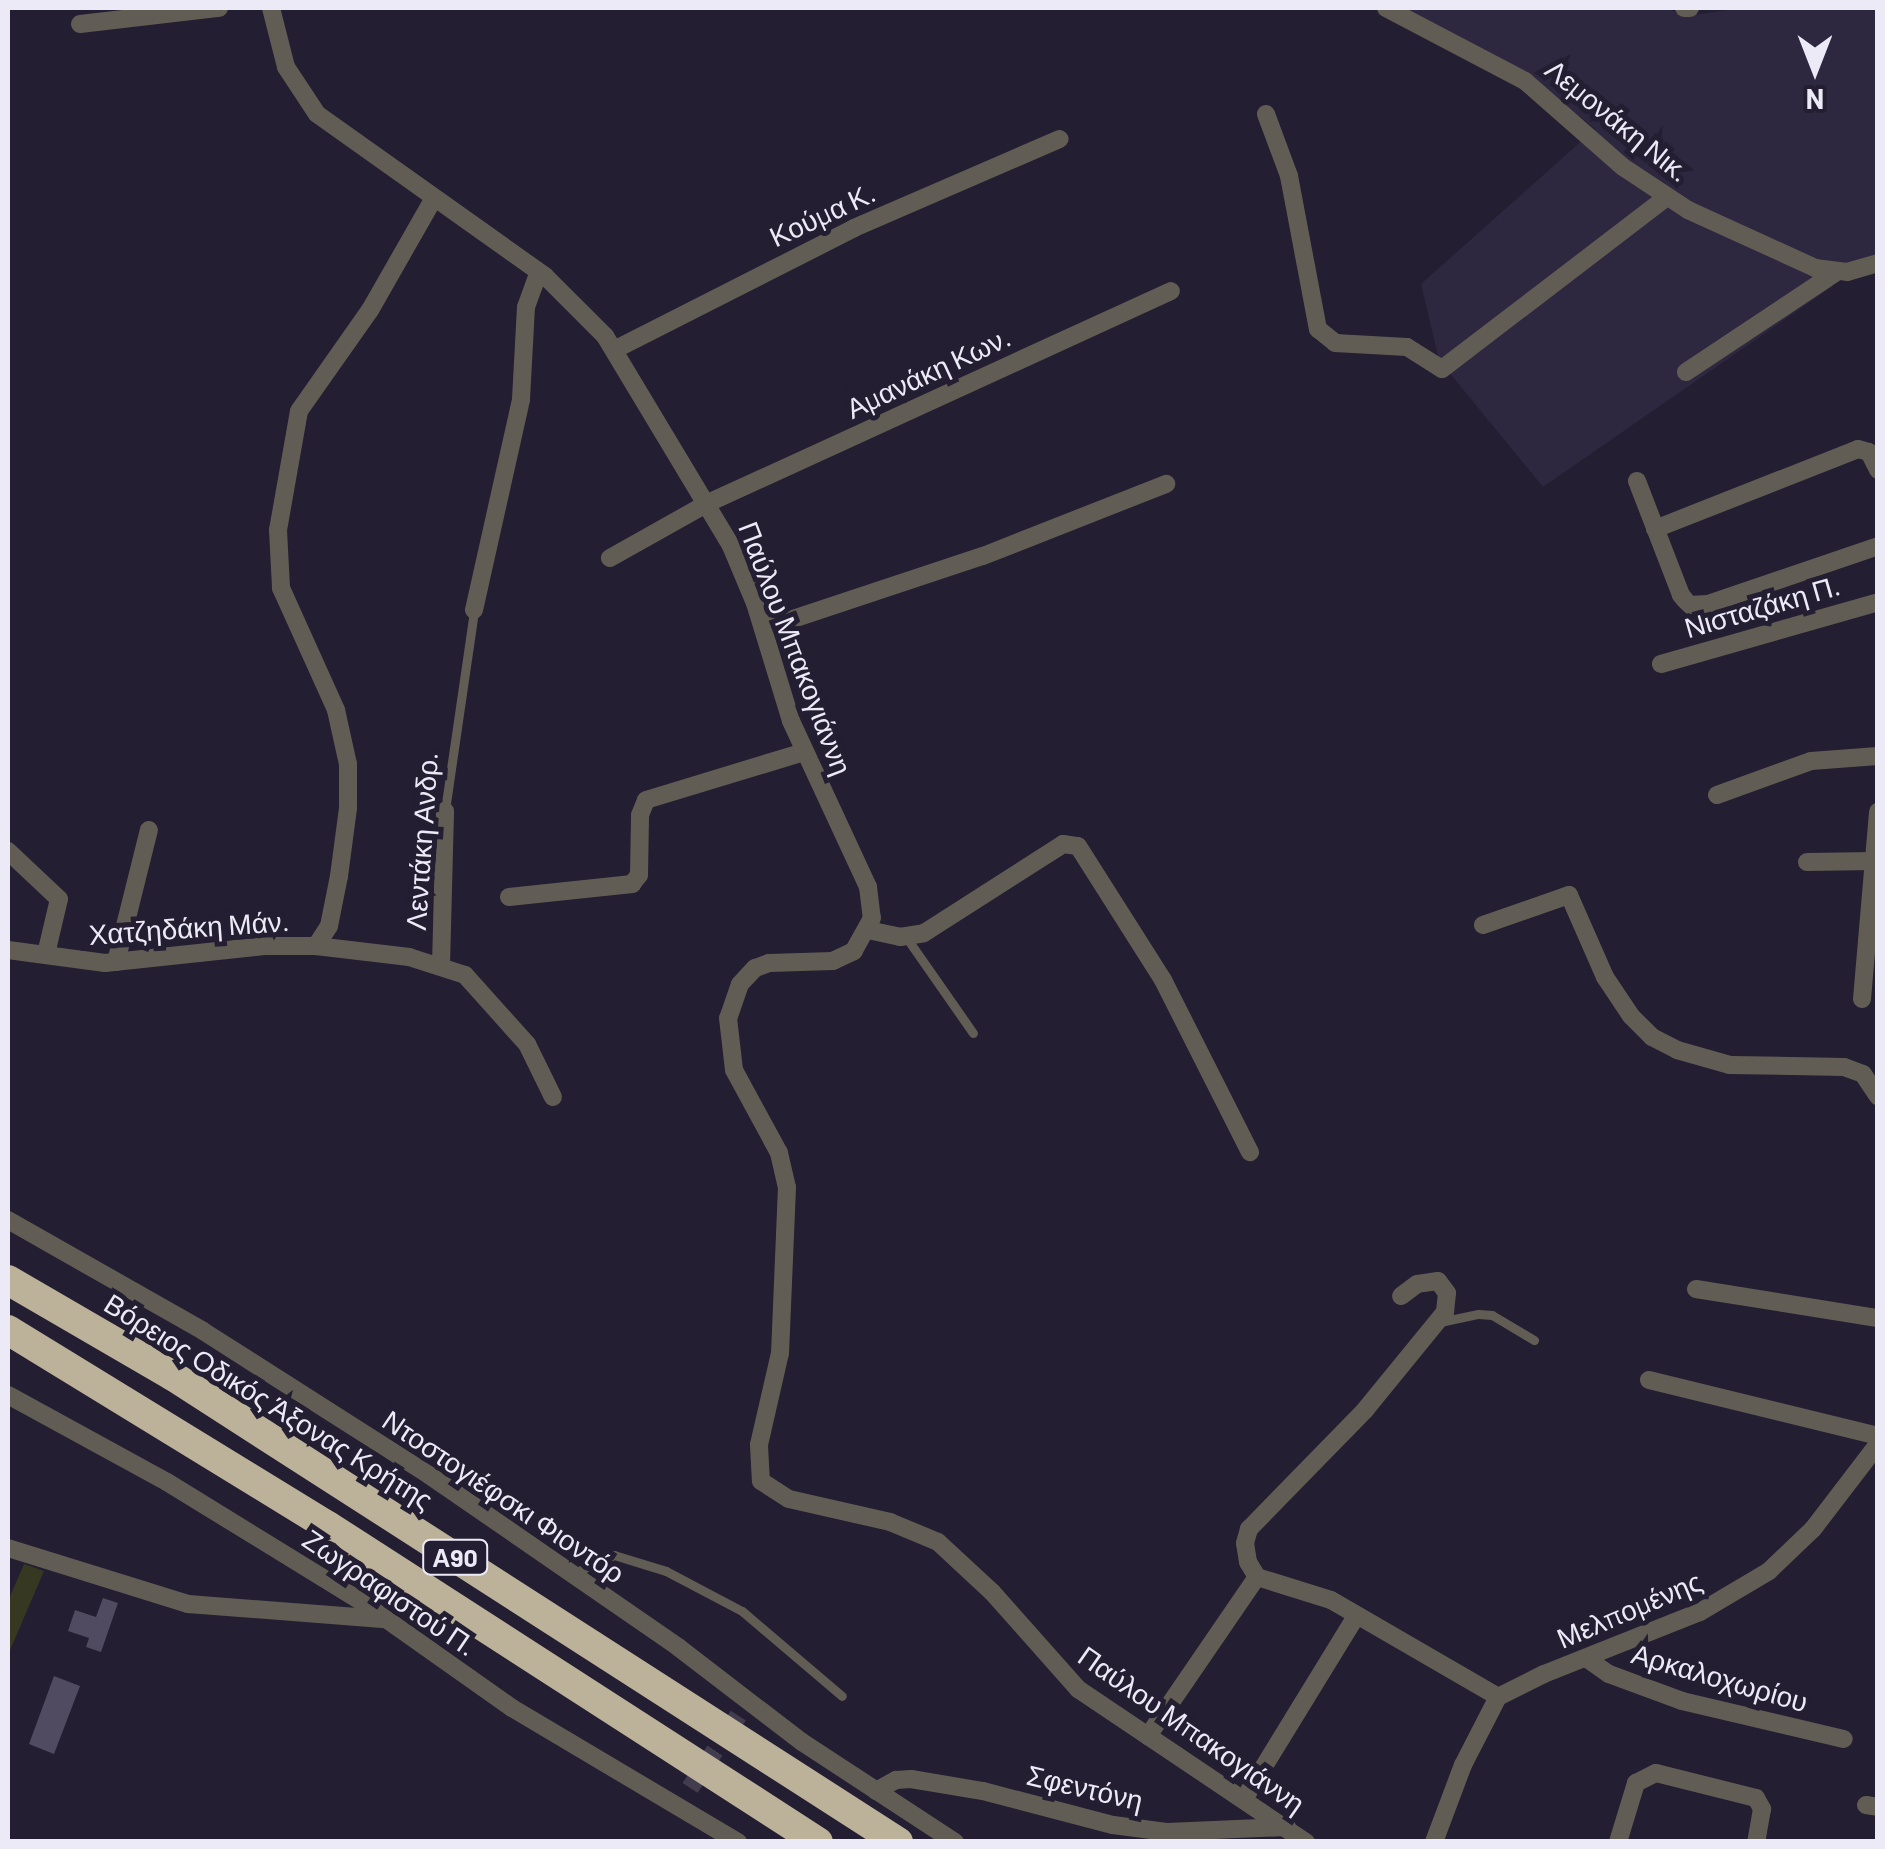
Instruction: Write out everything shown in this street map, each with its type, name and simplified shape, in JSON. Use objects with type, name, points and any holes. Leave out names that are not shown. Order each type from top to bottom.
[{"type":"highway","name":"Βόρειος Οδικός Άξονας Κρήτης","points":[[8,1280],[190,1386],[898,1842]]},
{"type":"highway","name":"Α90","points":[[8,1330],[328,1526],[818,1842]]},
{"type":"street","points":[[80,24],[219,8]]},
{"type":"street","name":"Παύλου Μπακογιάννη","points":[[271,8],[286,66],[307,104],[353,144],[539,272],[588,316],[614,350],[731,546],[804,752],[868,886],[872,913],[868,930],[854,951],[839,960],[769,963],[756,968],[740,984],[728,1018],[727,1041],[734,1070],[778,1153],[786,1180],[780,1353],[760,1438],[760,1477],[768,1488],[789,1499],[890,1522],[938,1542],[992,1592],[1066,1679],[1306,1842]]},
{"type":"street","name":"Λεμονάκη Νικ.","points":[[1386,8],[1524,80],[1623,167],[1666,198],[1800,262],[1838,271],[1878,263]]},
{"type":"street","points":[[1266,114],[1292,187],[1308,298],[1318,329],[1344,345],[1407,347],[1442,370],[1666,198]]},
{"type":"street","name":"Κούμα Κ.","points":[[614,350],[854,228],[1060,140]]},
{"type":"street","points":[[316,946],[329,926],[340,876],[348,808],[348,764],[336,710],[282,588],[278,530],[299,411],[370,310],[434,198]]},
{"type":"street","points":[[1686,372],[1838,271]]},
{"type":"street","name":"Λεντάκη Ανδρ.","points":[[474,610],[522,399],[526,307],[539,272]]},
{"type":"street","name":"Αμανάκη Κων.","points":[[610,558],[708,503],[1171,291]]},
{"type":"street","points":[[1655,529],[1858,449],[1869,452],[1878,470]]},
{"type":"street","points":[[1638,480],[1682,599],[1696,606],[1878,546]]},
{"type":"street","points":[[762,628],[983,556],[1166,484]]},
{"type":"street","name":"Νισταζάκη Π.","points":[[1661,664],[1878,602]]},
{"type":"street","points":[[509,897],[632,884],[639,874],[640,815],[646,800],[804,752]]},
{"type":"street","points":[[1718,795],[1812,761],[1878,756]]},
{"type":"street","name":"Λεντάκη Ανδρ.","points":[[316,946],[442,965],[445,811]]},
{"type":"street","points":[[1862,999],[1878,812]]},
{"type":"street","points":[[116,962],[149,830]]},
{"type":"street","points":[[868,930],[906,937],[924,934],[1062,844],[1078,846],[1163,980],[1250,1152]]},
{"type":"street","points":[[8,851],[59,899],[46,954]]},
{"type":"street","points":[[1807,862],[1874,861]]},
{"type":"street","points":[[1482,925],[1569,894],[1611,987],[1636,1022],[1659,1041],[1740,1066],[1844,1066],[1863,1074],[1878,1096]]},
{"type":"street","name":"Χατζηδάκη Μάν.","points":[[8,950],[77,962],[116,962],[264,946],[316,946]]},
{"type":"street","points":[[442,965],[465,975],[516,1030],[534,1054],[553,1097]]},
{"type":"street","name":"Ντοστογιέφσκι Φιοντόρ","points":[[8,1220],[203,1331],[429,1475],[571,1576],[743,1708],[955,1842]]},
{"type":"street","points":[[1401,1296],[1430,1279],[1443,1284],[1447,1302],[1436,1324],[1365,1410],[1249,1529],[1245,1544],[1248,1562],[1257,1577],[1306,1589],[1498,1698],[1463,1765],[1434,1842]]},
{"type":"street","points":[[1696,1289],[1878,1318]]},
{"type":"street","name":"Μελπομένης","points":[[1498,1698],[1700,1612],[1770,1571],[1813,1530],[1878,1440],[1649,1380]]},
{"type":"street","name":"Ζωγραφιστού Π.","points":[[8,1395],[167,1482],[386,1619],[512,1708],[685,1796],[738,1842]]},
{"type":"street","points":[[8,1548],[188,1604],[386,1619]]},
{"type":"street","points":[[1148,1736],[1257,1577]]},
{"type":"street","points":[[1244,1799],[1356,1616]]},
{"type":"street","name":"Αρκαλοχωρίου","points":[[1586,1658],[1609,1674],[1682,1702],[1844,1739]]},
{"type":"street","points":[[1618,1842],[1636,1783],[1645,1775],[1670,1774],[1759,1800],[1762,1814],[1756,1842]]},
{"type":"street","name":"Σφεντόνη","points":[[876,1791],[892,1781],[910,1779],[982,1791],[1113,1824],[1167,1832],[1287,1827]]},
{"type":"lane","name":"Λεντάκη Ανδρ.","points":[[445,811],[474,610]]},
{"type":"lane","points":[[906,937],[973,1032]]},
{"type":"lane","points":[[1436,1324],[1478,1314],[1492,1316],[1534,1340]]},
{"type":"lane","points":[[571,1576],[588,1563],[614,1555],[666,1571],[742,1611],[842,1696]]},
{"type":"shaded area","points":[[1404,8],[1666,8],[1686,16],[1742,8],[1877,8],[1877,255],[1818,279],[1833,286],[1543,487],[1439,360],[1421,284],[1595,129],[1525,73]]},
{"type":"green space","points":[[24,1564],[44,1571],[8,1655],[8,1601]]},
{"type":"building","points":[[103,1598],[118,1603],[101,1652],[86,1647],[89,1638],[68,1631],[75,1610],[96,1617]]},
{"type":"building","points":[[54,1676],[80,1686],[54,1754],[29,1744]]},
{"type":"tunnel","points":[[690,1788],[738,1716]]}]
